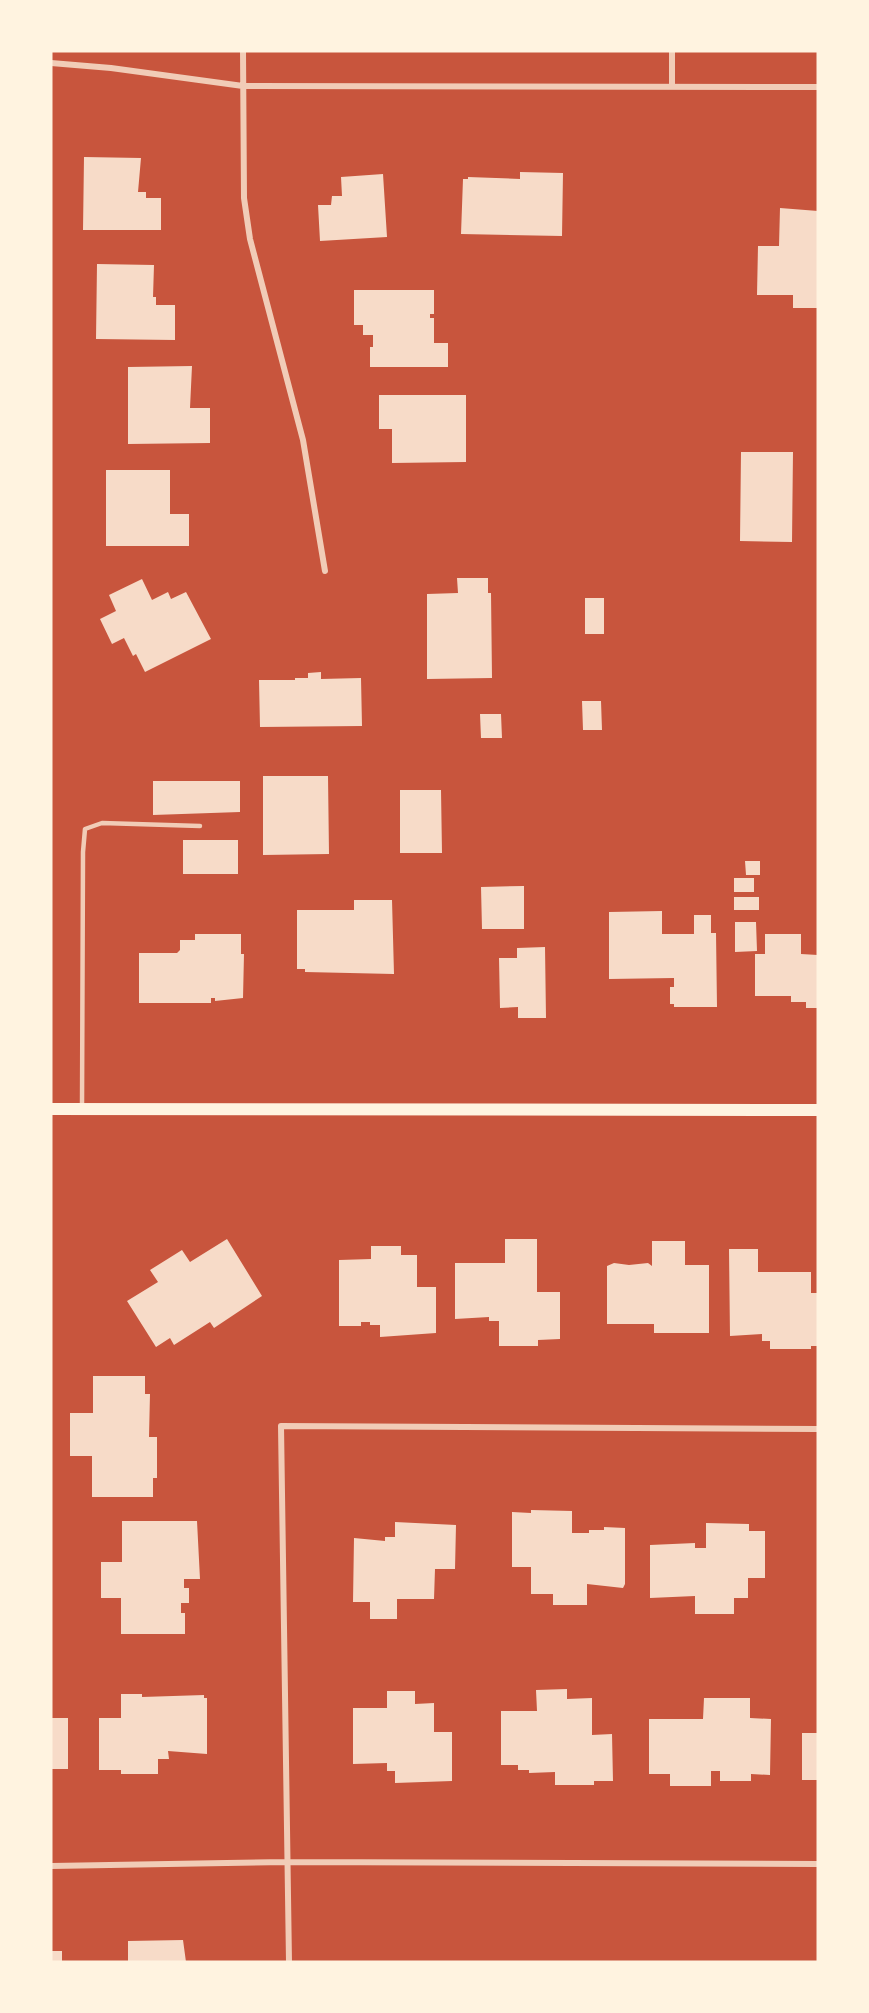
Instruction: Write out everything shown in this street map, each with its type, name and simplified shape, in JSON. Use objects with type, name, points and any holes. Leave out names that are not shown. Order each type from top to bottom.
[{"type":"main road","points":[[51,1109],[818,1110]]},
{"type":"street","points":[[243,51],[244,198],[250,239],[303,440],[325,571]]},
{"type":"street","points":[[672,51],[672,85]]},
{"type":"street","points":[[51,63],[111,68],[243,87],[672,85],[818,87]]},
{"type":"street","points":[[289,1962],[281,1425],[818,1429]]},
{"type":"street","points":[[51,1866],[286,1862],[818,1863]]},
{"type":"lane","points":[[82,1109],[83,852],[86,829],[102,823],[200,826]]},
{"type":"building","points":[[84,157],[141,158],[138,192],[146,192],[146,198],[161,198],[161,230],[83,230]]},
{"type":"building","points":[[520,172],[563,173],[562,236],[461,234],[463,179],[468,179],[468,177],[520,179]]},
{"type":"building","points":[[383,174],[387,237],[320,241],[318,205],[331,205],[332,196],[342,196],[341,177]]},
{"type":"building","points":[[780,208],[818,211],[818,308],[793,308],[793,295],[757,295],[758,246],[779,246]]},
{"type":"building","points":[[97,264],[154,265],[153,297],[156,297],[156,305],[175,305],[175,340],[96,339]]},
{"type":"building","points":[[354,290],[434,290],[434,314],[430,314],[430,318],[434,318],[434,343],[448,343],[448,367],[370,367],[370,347],[373,347],[373,335],[363,335],[363,325],[354,325]]},
{"type":"building","points":[[192,366],[190,408],[210,408],[210,443],[128,444],[128,367]]},
{"type":"building","points":[[379,395],[466,395],[466,462],[392,463],[392,429],[379,429]]},
{"type":"building","points":[[741,452],[793,452],[792,542],[740,541]]},
{"type":"building","points":[[106,470],[170,470],[170,514],[189,514],[189,546],[106,546]]},
{"type":"building","points":[[457,578],[488,578],[488,593],[491,593],[492,678],[427,679],[427,594],[458,593]]},
{"type":"building","points":[[142,579],[152,600],[168,592],[171,599],[186,592],[211,639],[145,672],[136,654],[133,656],[124,638],[112,644],[100,619],[116,611],[109,595]]},
{"type":"building","points":[[585,598],[604,598],[604,634],[585,634]]},
{"type":"building","points":[[321,672],[321,679],[361,678],[362,726],[260,727],[259,680],[295,680],[295,678],[308,678],[308,673]]},
{"type":"building","points":[[582,701],[601,701],[602,730],[583,730]]},
{"type":"building","points":[[480,714],[501,714],[502,738],[481,738]]},
{"type":"building","points":[[263,776],[328,776],[329,854],[263,855]]},
{"type":"building","points":[[153,781],[240,781],[240,812],[153,815]]},
{"type":"building","points":[[400,790],[441,790],[442,853],[400,853]]},
{"type":"building","points":[[183,840],[238,840],[238,874],[183,874]]},
{"type":"building","points":[[745,861],[760,861],[760,875],[746,875]]},
{"type":"building","points":[[734,878],[754,878],[754,892],[734,892]]},
{"type":"building","points":[[524,886],[524,929],[482,929],[481,887]]},
{"type":"building","points":[[734,897],[759,897],[759,910],[734,910]]},
{"type":"building","points":[[354,900],[392,900],[394,974],[305,972],[305,969],[297,969],[297,910],[354,910]]},
{"type":"building","points":[[662,911],[662,934],[694,934],[694,915],[711,915],[711,933],[716,933],[717,1007],[674,1007],[674,1004],[670,1004],[670,987],[674,987],[674,978],[609,979],[609,912]]},
{"type":"building","points":[[735,922],[756,922],[757,951],[735,952]]},
{"type":"building","points":[[195,934],[241,934],[241,954],[244,954],[243,998],[215,1001],[215,998],[211,998],[211,1003],[139,1003],[139,953],[177,953],[180,950],[180,940],[195,940]]},
{"type":"building","points":[[765,934],[801,934],[801,954],[818,955],[818,1008],[806,1008],[806,1002],[791,1002],[791,996],[755,996],[755,954],[765,954]]},
{"type":"building","points":[[545,947],[546,1018],[518,1018],[518,1007],[500,1008],[499,958],[517,958],[517,948]]},
{"type":"building","points":[[227,1239],[262,1296],[214,1328],[210,1322],[174,1345],[170,1338],[156,1347],[127,1301],[158,1282],[150,1270],[182,1250],[190,1262]]},
{"type":"building","points":[[505,1239],[537,1239],[537,1292],[560,1292],[560,1339],[538,1340],[538,1346],[499,1346],[499,1321],[489,1321],[489,1317],[455,1319],[455,1263],[505,1263]]},
{"type":"building","points":[[652,1241],[685,1241],[685,1265],[709,1265],[709,1333],[654,1333],[654,1324],[607,1324],[607,1266],[614,1263],[629,1265],[648,1263],[652,1266]]},
{"type":"building","points":[[371,1246],[401,1246],[401,1255],[417,1255],[417,1287],[436,1287],[436,1333],[380,1337],[380,1325],[370,1325],[370,1322],[361,1322],[361,1326],[339,1326],[339,1260],[371,1259]]},
{"type":"building","points":[[729,1249],[758,1249],[758,1272],[811,1272],[811,1293],[818,1293],[818,1346],[811,1346],[811,1349],[770,1349],[770,1341],[762,1341],[762,1334],[730,1336]]},
{"type":"building","points":[[93,1376],[145,1376],[145,1394],[150,1394],[149,1437],[157,1437],[157,1478],[153,1478],[153,1497],[92,1497],[92,1456],[70,1456],[70,1413],[93,1413]]},
{"type":"building","points":[[531,1510],[572,1511],[572,1533],[589,1533],[589,1530],[604,1530],[604,1527],[625,1528],[625,1584],[623,1588],[587,1584],[587,1605],[553,1605],[553,1594],[531,1594],[531,1567],[512,1567],[512,1512],[531,1513]]},
{"type":"building","points":[[122,1521],[197,1521],[200,1579],[184,1579],[184,1588],[189,1588],[189,1603],[181,1603],[181,1613],[185,1613],[185,1634],[121,1634],[121,1598],[101,1598],[101,1562],[122,1562]]},
{"type":"building","points":[[395,1522],[456,1525],[455,1569],[435,1569],[434,1599],[397,1599],[397,1619],[370,1619],[370,1602],[353,1602],[354,1538],[385,1541],[385,1537],[395,1537]]},
{"type":"building","points":[[706,1523],[749,1524],[749,1531],[765,1531],[765,1578],[748,1578],[748,1598],[734,1598],[734,1614],[695,1614],[695,1596],[650,1598],[650,1545],[695,1543],[695,1548],[706,1548]]},
{"type":"building","points":[[567,1689],[567,1699],[592,1698],[592,1735],[612,1734],[613,1781],[594,1781],[594,1785],[555,1785],[555,1772],[529,1773],[529,1770],[518,1770],[518,1765],[501,1765],[501,1711],[537,1711],[536,1690]]},
{"type":"building","points":[[387,1691],[415,1691],[415,1704],[434,1703],[434,1732],[452,1732],[452,1781],[395,1783],[395,1771],[387,1771],[387,1763],[353,1764],[353,1708],[387,1708]]},
{"type":"building","points":[[121,1694],[142,1694],[142,1697],[204,1695],[204,1698],[207,1698],[207,1754],[168,1751],[169,1759],[158,1759],[158,1774],[121,1774],[121,1770],[99,1770],[99,1718],[121,1718]]},
{"type":"building","points":[[704,1698],[750,1698],[750,1718],[771,1719],[770,1775],[751,1774],[751,1781],[720,1781],[720,1771],[711,1771],[711,1786],[670,1786],[670,1774],[649,1774],[649,1719],[703,1719]]},
{"type":"building","points":[[51,1718],[68,1718],[68,1769],[51,1769]]},
{"type":"building","points":[[802,1733],[818,1733],[818,1780],[802,1780]]},
{"type":"building","points":[[183,1940],[186,1962],[128,1962],[128,1941]]},
{"type":"building","points":[[51,1951],[62,1951],[62,1962],[51,1962]]}]
